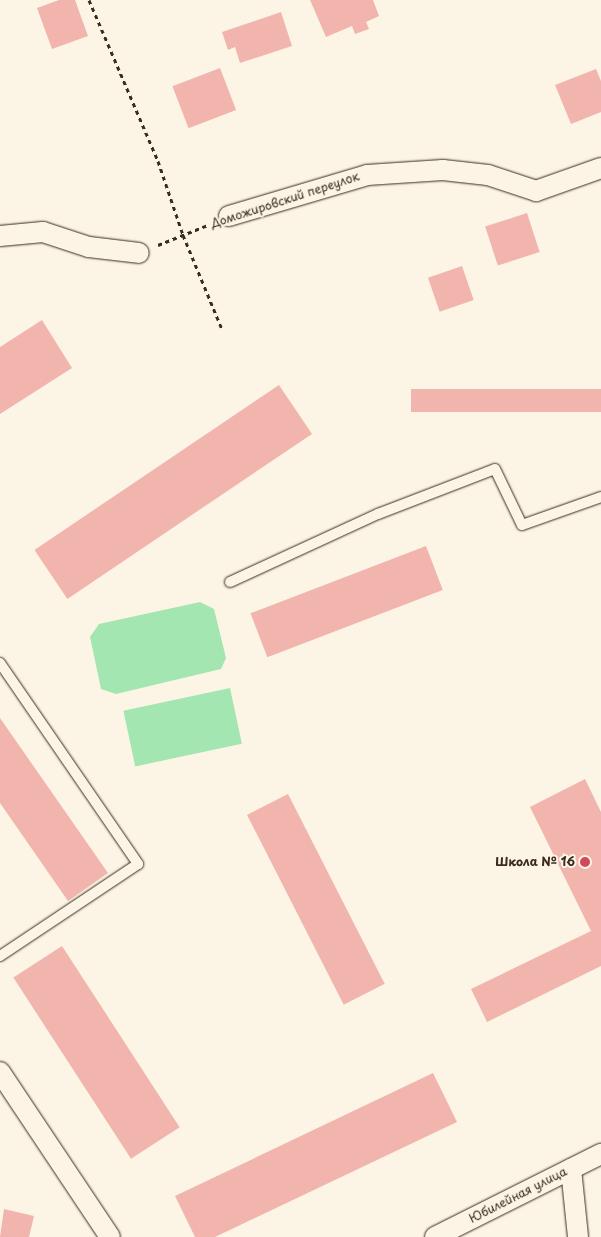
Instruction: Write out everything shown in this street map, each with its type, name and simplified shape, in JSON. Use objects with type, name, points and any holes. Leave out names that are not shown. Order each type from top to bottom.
[{"type":"street","name":"Доможировский переулок","points":[[229,216],[367,174],[444,170],[488,174],[536,191],[601,168]]},
{"type":"street","points":[[0,236],[43,232],[89,247],[139,253]]},
{"type":"street","points":[[0,1072],[110,1237]]},
{"type":"street","name":"Юбилейная улица","points":[[435,1237],[601,1154]]},
{"type":"street","points":[[571,1169],[578,1237]]},
{"type":"lane","points":[[230,582],[378,514],[495,469],[522,525],[601,497]]},
{"type":"lane","points":[[0,663],[138,864],[0,956]]},
{"type":"path","points":[[89,0],[158,161],[183,235],[222,329]]},
{"type":"path","name":"Доможировский переулок","points":[[139,253],[229,216]]},
{"type":"green space","points":[[200,602],[214,609],[226,658],[221,669],[116,694],[101,689],[90,637],[99,624]]},
{"type":"green space","points":[[230,688],[242,744],[135,766],[123,711]]},
{"type":"building","points":[[59,0],[75,0],[88,36],[52,49],[37,8]]},
{"type":"building","points":[[310,0],[373,0],[379,16],[366,22],[369,29],[355,34],[352,26],[326,37]]},
{"type":"building","points":[[281,12],[292,46],[240,63],[235,47],[228,50],[222,32]]},
{"type":"building","points":[[220,68],[236,110],[189,128],[172,86]]},
{"type":"building","points":[[596,69],[601,81],[601,112],[571,124],[555,85]]},
{"type":"building","points":[[527,213],[540,252],[498,266],[485,227]]},
{"type":"building","points":[[462,266],[474,300],[440,312],[428,278]]},
{"type":"building","points":[[42,320],[72,368],[0,414],[0,347]]},
{"type":"building","points":[[279,385],[312,434],[67,599],[34,550]]},
{"type":"building","points":[[411,389],[601,389],[601,412],[411,412]]},
{"type":"building","points":[[426,546],[443,590],[267,657],[250,613]]},
{"type":"building","points":[[0,718],[108,873],[68,901],[0,803]]},
{"type":"building","points":[[585,779],[601,812],[601,966],[487,1022],[471,989],[591,931],[530,807]]},
{"type":"building","points":[[288,794],[385,984],[344,1005],[247,815]]},
{"type":"building","points":[[62,946],[180,1127],[131,1159],[13,978]]},
{"type":"building","points":[[433,1073],[457,1122],[215,1237],[195,1237],[175,1196]]},
{"type":"building","points":[[4,1209],[34,1216],[29,1237],[0,1237]]},
{"type":"place","name":"Школа № 16","points":[[585,862]]}]
